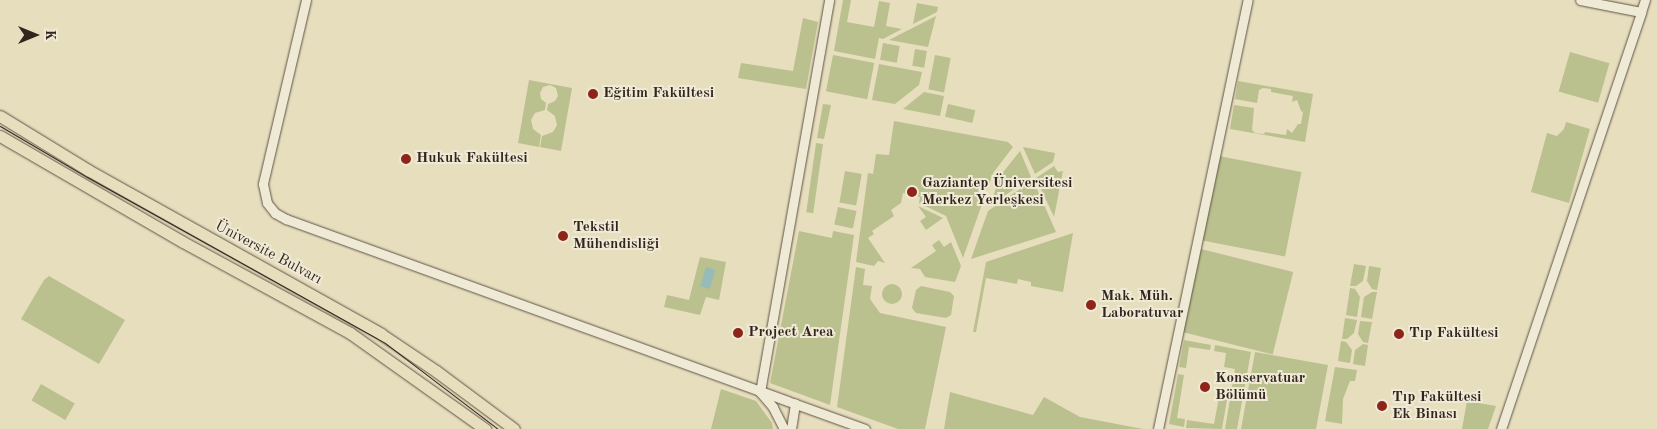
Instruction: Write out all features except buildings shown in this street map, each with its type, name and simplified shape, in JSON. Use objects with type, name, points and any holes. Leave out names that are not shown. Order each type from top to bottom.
[{"type":"main road","name":"Üniversite Bulvarı","points":[[0,116],[88,170],[381,334],[436,371],[514,429]]},
{"type":"main road","name":"Üniversite Bulvarı","points":[[0,136],[183,242],[350,333],[485,429]]},
{"type":"street","points":[[306,0],[263,184],[267,203],[275,213],[295,222],[865,429]]},
{"type":"street","points":[[760,392],[829,0]]},
{"type":"street","points":[[1158,429],[1248,0]]},
{"type":"street","points":[[1580,0],[1640,12]]},
{"type":"street","points":[[1501,429],[1645,0]]},
{"type":"street","points":[[760,392],[773,407],[784,429]]},
{"type":"street","points":[[791,429],[795,403]]},
{"type":"green space","points":[[843,0],[851,0],[847,22],[874,27],[879,1],[890,3],[886,26],[902,29],[883,39],[879,38],[875,59],[834,51]]},
{"type":"green space","points":[[917,3],[938,7],[937,12],[913,24]]},
{"type":"green space","points":[[936,16],[928,47],[889,40]]},
{"type":"green space","points":[[803,18],[818,22],[806,89],[738,78],[741,63],[793,71]]},
{"type":"green space","points":[[883,43],[900,46],[897,63],[880,60]]},
{"type":"green space","points":[[915,49],[927,51],[924,68],[912,66]]},
{"type":"green space","points":[[1570,52],[1609,63],[1598,103],[1559,91]]},
{"type":"green space","points":[[833,55],[874,63],[867,99],[826,91]]},
{"type":"green space","points":[[935,55],[951,58],[944,92],[928,89]]},
{"type":"green space","points":[[879,64],[922,72],[919,85],[895,104],[872,100]]},
{"type":"green space","points":[[529,80],[572,88],[561,151],[540,147],[542,136],[553,132],[557,125],[555,116],[547,110],[548,104],[555,101],[558,96],[556,88],[550,85],[543,87],[540,93],[541,99],[546,103],[545,110],[535,113],[531,120],[533,129],[541,135],[539,147],[518,143]]},
{"type":"green space","points":[[1238,81],[1313,94],[1305,142],[1230,129],[1234,105],[1254,108],[1252,130],[1255,133],[1264,134],[1265,132],[1286,135],[1287,129],[1292,133],[1298,124],[1301,124],[1303,112],[1297,100],[1292,102],[1293,96],[1271,92],[1271,89],[1263,88],[1259,90],[1257,103],[1235,99]]},
{"type":"green space","points":[[924,92],[944,96],[940,116],[903,109]]},
{"type":"green space","points":[[823,104],[831,105],[824,139],[817,138]]},
{"type":"green space","points":[[948,104],[975,110],[972,123],[945,117]]},
{"type":"green space","points":[[894,121],[1008,142],[1013,147],[993,173],[963,258],[946,216],[919,203],[920,197],[903,193],[901,203],[891,210],[894,216],[872,231],[874,234],[868,238],[885,263],[878,261],[874,266],[856,262],[868,173],[873,174],[876,154],[889,155]]},
{"type":"green space","points":[[1566,122],[1590,129],[1569,203],[1531,192],[1547,133],[1557,136],[1564,129]]},
{"type":"green space","points":[[816,143],[823,144],[813,213],[806,212]]},
{"type":"green space","points":[[1023,147],[1055,153],[1053,162],[1035,174]]},
{"type":"green space","points":[[1020,151],[1031,177],[990,206],[1000,176]]},
{"type":"green space","points":[[1219,156],[1301,172],[1285,256],[1203,240]]},
{"type":"green space","points":[[1054,166],[1058,172],[1063,171],[1054,217],[1036,178]]},
{"type":"green space","points":[[845,171],[862,174],[856,205],[839,203]]},
{"type":"green space","points":[[1033,180],[1056,232],[971,259],[988,211]]},
{"type":"green space","points":[[918,206],[943,218],[926,230],[920,221],[926,217]]},
{"type":"green space","points":[[838,207],[857,211],[853,229],[834,225]]},
{"type":"green space","points":[[799,231],[832,238],[833,231],[854,235],[830,405],[770,383]]},
{"type":"green space","points":[[1073,233],[1063,292],[1031,286],[1031,282],[1018,279],[1017,284],[986,278],[976,332],[973,332],[986,262]]},
{"type":"green space","points":[[939,240],[944,247],[951,242],[961,266],[955,282],[925,277],[920,269],[911,268],[936,251],[932,245]]},
{"type":"green space","points":[[1201,249],[1293,272],[1273,354],[1180,331]]},
{"type":"green space","points":[[700,257],[726,262],[719,300],[706,297],[700,315],[664,307],[667,295],[689,300]]},
{"type":"green space","points":[[1354,264],[1366,266],[1363,281],[1356,286],[1350,286]]},
{"type":"green space","points":[[1369,266],[1381,268],[1377,290],[1372,289],[1367,281]]},
{"type":"green space","points":[[856,267],[865,269],[863,285],[872,286],[870,299],[880,313],[946,327],[925,429],[898,429],[837,407]]},
{"type":"green space","points":[[49,276],[125,320],[99,364],[21,319],[44,280]]},
{"type":"green space","points":[[888,284],[896,284],[902,290],[902,298],[896,304],[888,304],[882,298],[882,290]]},
{"type":"green space","points":[[921,286],[950,292],[954,296],[951,315],[946,318],[916,313],[912,308],[916,290]]},
{"type":"green space","points":[[1350,288],[1355,289],[1360,297],[1357,317],[1346,315]]},
{"type":"green space","points":[[1372,292],[1377,292],[1372,319],[1361,317],[1364,297]]},
{"type":"green space","points":[[1345,318],[1357,320],[1354,333],[1347,339],[1342,339]]},
{"type":"green space","points":[[1360,321],[1372,322],[1368,343],[1363,342],[1358,334]]},
{"type":"green space","points":[[1184,340],[1211,345],[1210,350],[1189,347],[1186,368],[1179,367]]},
{"type":"green space","points":[[1341,341],[1346,342],[1352,350],[1350,363],[1338,361]]},
{"type":"green space","points":[[1363,344],[1368,345],[1365,366],[1353,364],[1355,350]]},
{"type":"green space","points":[[1215,345],[1251,352],[1237,429],[1225,429],[1235,369],[1224,367],[1226,353],[1214,351]]},
{"type":"green space","points":[[1255,352],[1328,365],[1316,429],[1241,429]]},
{"type":"green space","points":[[1335,367],[1357,370],[1355,381],[1350,381],[1343,399],[1342,424],[1325,421]]},
{"type":"green space","points":[[1178,374],[1184,375],[1177,418],[1185,419],[1184,427],[1169,424]]},
{"type":"green space","points":[[41,384],[75,404],[65,420],[32,400]]},
{"type":"green space","points":[[721,389],[756,401],[772,423],[773,429],[711,429]]},
{"type":"green space","points":[[950,392],[1033,415],[1044,397],[1080,417],[1143,429],[944,429]]},
{"type":"green space","points":[[1220,392],[1228,394],[1222,429],[1186,428],[1187,420],[1214,424]]},
{"type":"green space","points":[[1467,401],[1496,406],[1488,429],[1462,429]]},
{"type":"water","points":[[706,267],[716,270],[710,289],[700,286]]},
{"type":"tram line","points":[[0,126],[87,177],[385,343],[498,429]]},
{"type":"place","name":"Eğitim Fakültesi","points":[[593,94]]},
{"type":"place","name":"Hukuk Fakültesi","points":[[406,159]]},
{"type":"place","name":"Gaziantep Üniversitesi Merkez Yerleşkesi","points":[[912,192]]},
{"type":"place","name":"Tekstil Mühendisliği","points":[[563,236]]},
{"type":"place","name":"Mak. Müh. Laboratuvar","points":[[1091,305]]},
{"type":"place","name":"Project Area","points":[[738,333]]},
{"type":"place","name":"Tıp Fakültesi","points":[[1399,334]]},
{"type":"place","name":"Konservatuar Bölümü","points":[[1205,387]]},
{"type":"place","name":"Tıp Fakültesi Ek Binası","points":[[1382,406]]}]
